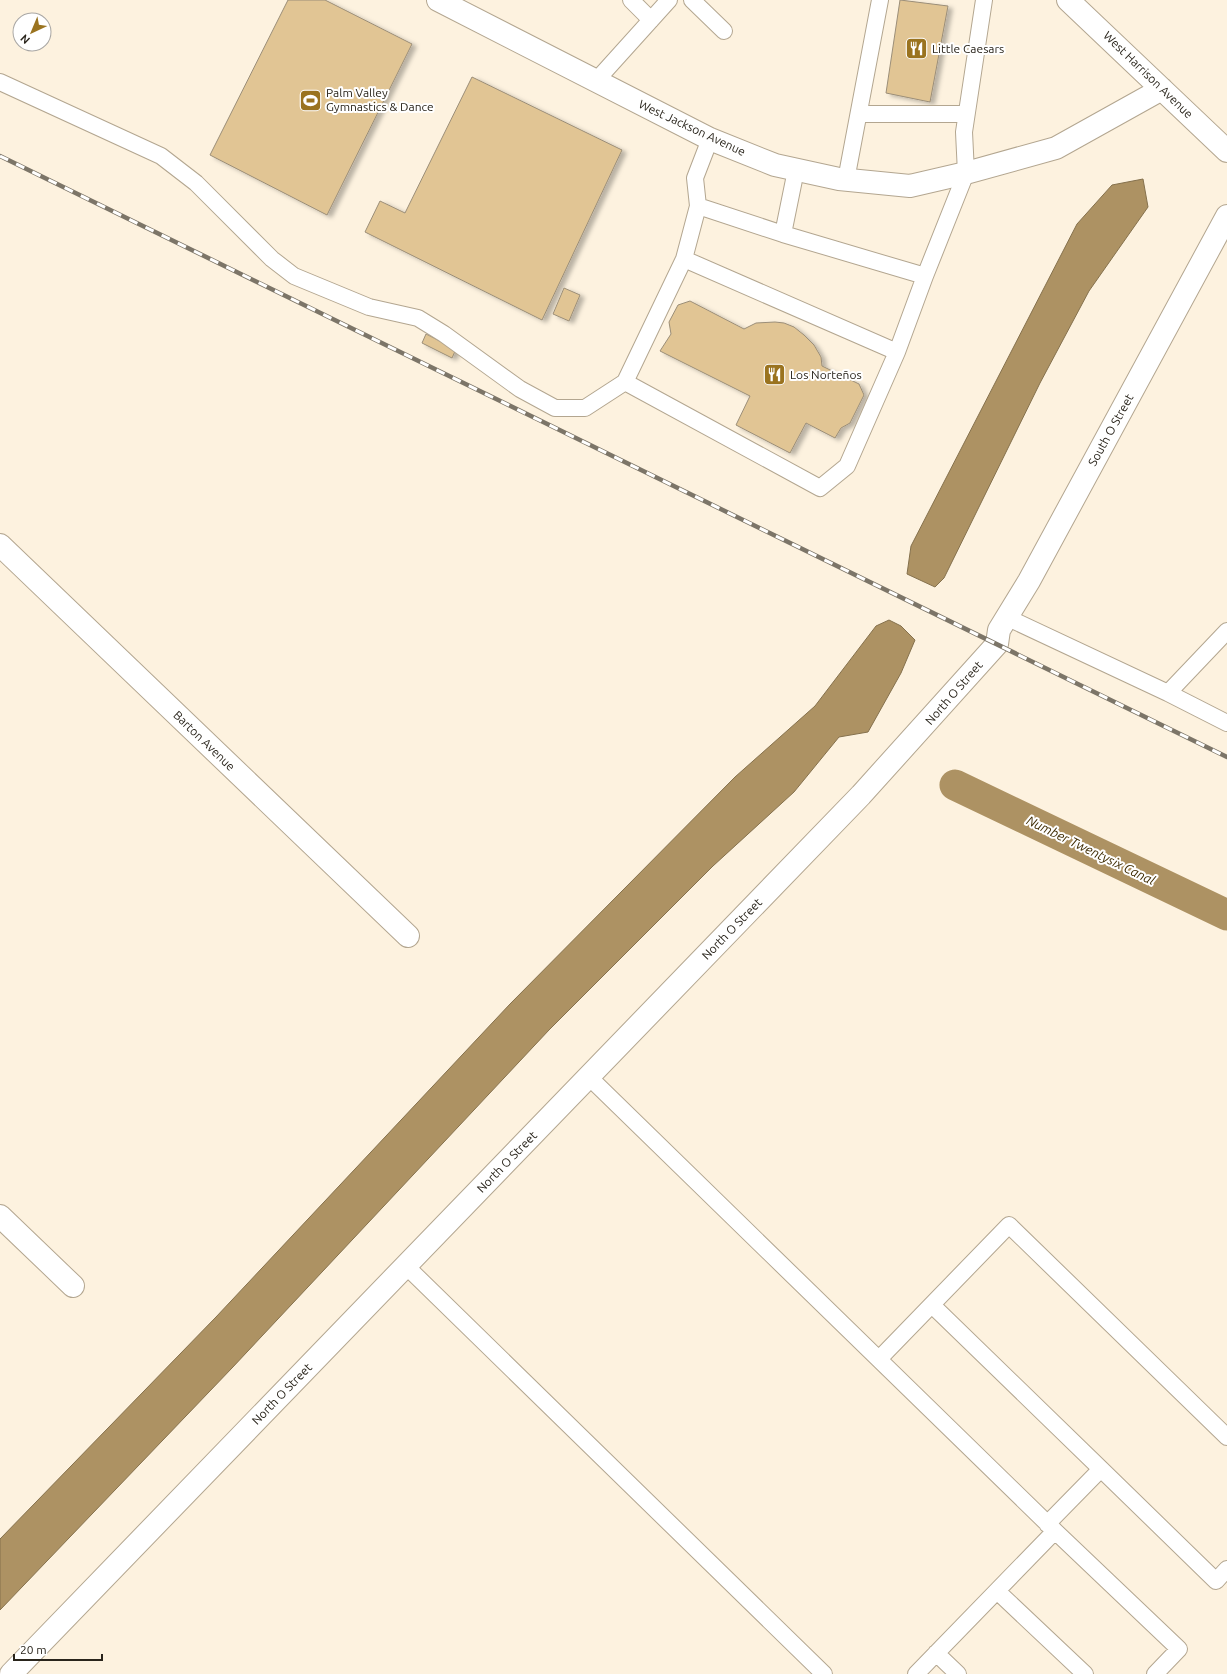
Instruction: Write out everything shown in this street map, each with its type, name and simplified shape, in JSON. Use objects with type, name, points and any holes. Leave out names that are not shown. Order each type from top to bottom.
[{"type":"street","name":"West Jackson Avenue","points":[[438,0],[595,82],[710,139],[775,165],[846,180],[910,186],[966,173],[1056,148],[1162,89]]},
{"type":"street","name":"West Harrison Avenue","points":[[1068,0],[1227,151]]},
{"type":"street","name":"South O Street","points":[[997,644],[999,630],[1029,581],[1227,216]]},
{"type":"street","name":"Barton Avenue","points":[[0,545],[408,936]]},
{"type":"street","name":"North O Street","points":[[11,1674],[861,795],[997,644]]},
{"type":"street","points":[[0,1216],[73,1286]]},
{"type":"lane","points":[[630,0],[652,20]]},
{"type":"lane","points":[[595,82],[669,0]]},
{"type":"lane","points":[[692,0],[724,32]]},
{"type":"lane","points":[[846,180],[880,0]]},
{"type":"lane","points":[[625,382],[820,488],[846,466],[897,352],[925,276],[966,173],[964,132],[984,0]]},
{"type":"lane","points":[[0,82],[161,156],[196,183],[272,259],[294,276],[369,307],[418,318],[444,334],[520,389],[555,408],[585,408],[625,382],[684,259],[698,206],[695,178],[710,139]]},
{"type":"lane","points":[[859,114],[966,114]]},
{"type":"lane","points":[[782,234],[796,170]]},
{"type":"lane","points":[[698,206],[782,234],[925,276]]},
{"type":"lane","points":[[684,259],[897,352]]},
{"type":"lane","points":[[1006,617],[1168,692],[1227,723]]},
{"type":"lane","points":[[1168,692],[1227,631]]},
{"type":"lane","points":[[589,1077],[1051,1528],[1179,1649],[1155,1674]]},
{"type":"lane","points":[[879,1359],[1010,1225],[1227,1437]]},
{"type":"lane","points":[[406,1266],[824,1674]]},
{"type":"lane","points":[[932,1305],[1216,1581],[1227,1569]]},
{"type":"lane","points":[[916,1674],[997,1591],[1101,1469]]},
{"type":"lane","points":[[997,1591],[1085,1674]]},
{"type":"lane","points":[[936,1653],[958,1674]]},
{"type":"shaded area","points":[[1143,179],[1148,207],[1089,291],[1040,383],[944,578],[935,587],[907,574],[911,546],[1077,224],[1112,185]]},
{"type":"shaded area","points":[[889,620],[901,626],[915,640],[901,673],[868,732],[839,737],[794,792],[713,866],[549,1030],[232,1368],[0,1610],[0,1539],[216,1317],[510,1004],[735,777],[815,706],[876,626]]},
{"type":"building","name":"Palm Valley Gymnastics & Dance","points":[[288,0],[325,0],[412,44],[327,215],[210,155]]},
{"type":"building","name":"Little Caesars","points":[[900,0],[948,6],[930,102],[886,93]]},
{"type":"building","points":[[472,77],[622,150],[542,320],[365,232],[380,201],[405,213]]},
{"type":"building","points":[[564,288],[580,295],[569,321],[553,314]]},
{"type":"building","name":"Los Norteños","points":[[690,301],[744,329],[756,323],[775,322],[784,323],[794,327],[814,345],[821,357],[822,366],[859,384],[864,395],[850,423],[841,428],[835,438],[806,423],[790,453],[736,425],[750,396],[660,351],[671,334],[669,322],[678,305]]},
{"type":"building","points":[[426,334],[456,349],[452,358],[422,343]]},
{"type":"waterway","name":"Number Twentysix Canal","points":[[955,785],[1227,915]]},
{"type":"railway","points":[[0,156],[1227,757]]},
{"type":"place","name":"Little Caesars","points":[[916,49]]},
{"type":"place","name":"Palm Valley Gymnastics & Dance","points":[[311,100]]},
{"type":"place","name":"Los Norteños","points":[[774,375]]}]
